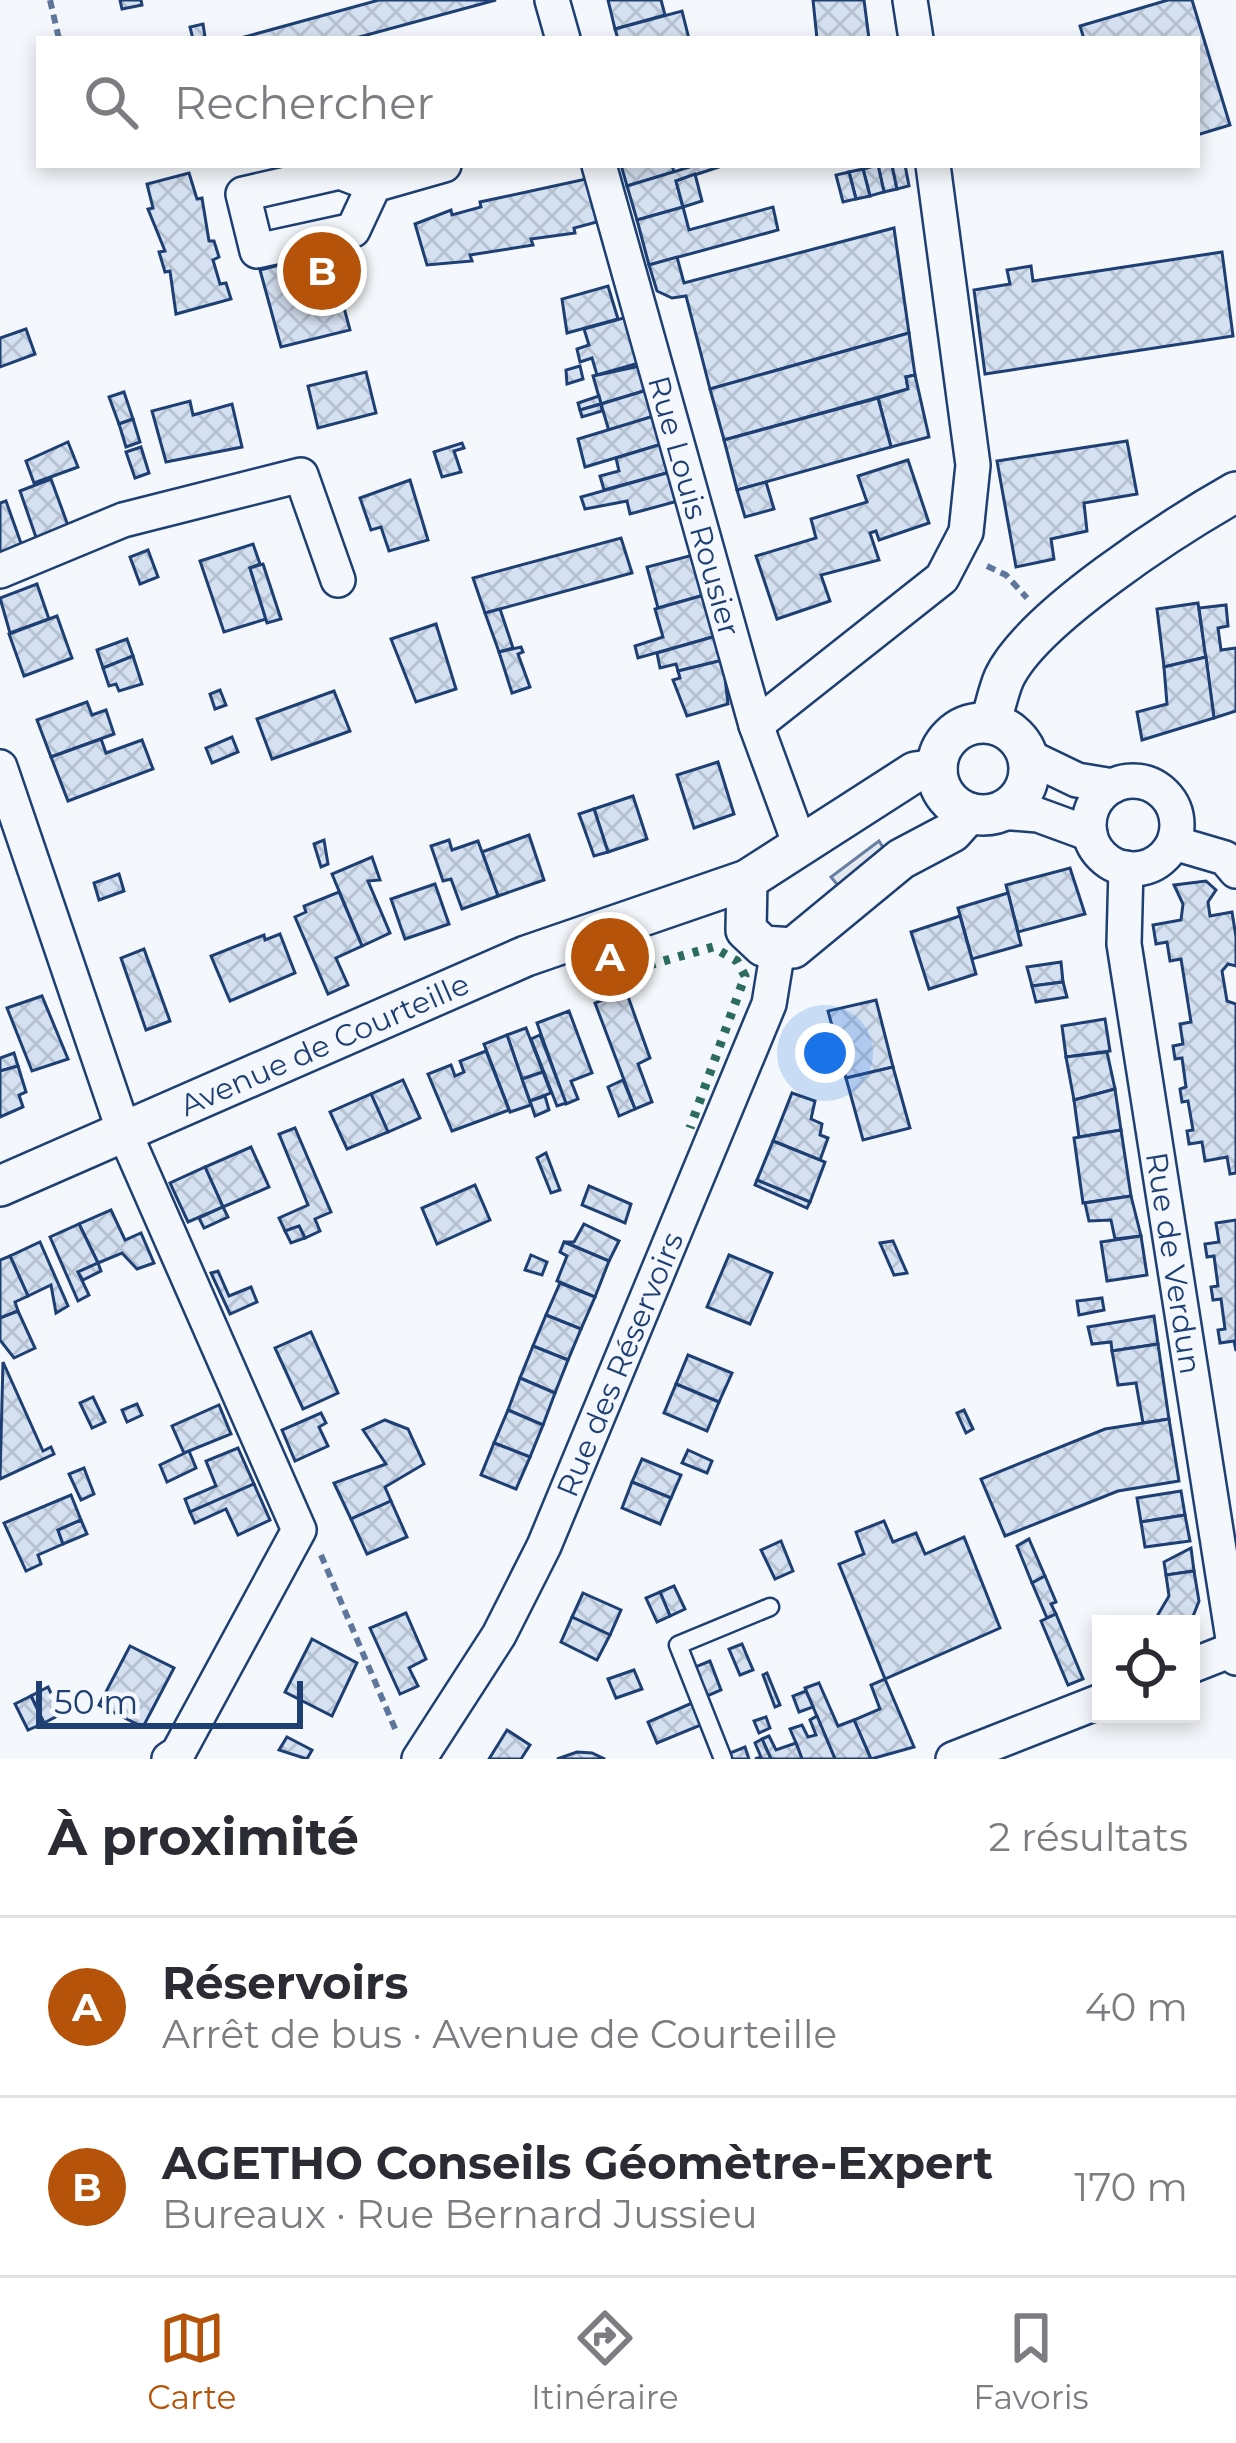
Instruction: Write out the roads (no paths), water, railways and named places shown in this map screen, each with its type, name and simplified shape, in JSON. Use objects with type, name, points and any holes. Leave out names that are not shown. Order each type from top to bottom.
[{"type":"street","points":[[552,0],[562,36]]},
{"type":"street","points":[[910,0],[916,36]]},
{"type":"street","points":[[374,185],[434,168]]},
{"type":"street","name":"Rue Louis Rousier","points":[[599,168],[757,725],[800,845]]},
{"type":"street","points":[[757,725],[942,578],[966,532],[973,465],[933,168]]},
{"type":"street","points":[[0,571],[123,520],[301,475],[338,580]]},
{"type":"street","points":[[747,880],[762,939],[806,941],[901,859],[1024,791],[1027,756],[1016,736],[990,723],[1005,676],[1036,638],[1155,542],[1236,492]]},
{"type":"street","name":"Avenue de Courteille","points":[[0,1186],[526,956],[747,880],[914,772],[937,769],[950,736],[976,723],[990,723]]},
{"type":"street","points":[[1027,756],[1077,780],[1113,786],[1138,782],[1162,792],[1176,815],[1174,843],[1154,864],[1126,868],[1102,856],[1090,834],[1096,801],[1113,786]]},
{"type":"street","points":[[0,767],[123,1129],[299,1530],[178,1753],[169,1759]]},
{"type":"street","points":[[937,769],[950,802],[984,813],[1038,815],[1090,834]]},
{"type":"street","points":[[1174,843],[1225,858],[1236,871]]},
{"type":"street","name":"Rue de Verdun","points":[[1126,868],[1124,944],[1235,1654]]},
{"type":"street","name":"Avenue de Courteille","points":[[653,916],[762,939]]},
{"type":"street","name":"Rue des Réservoirs","points":[[419,1759],[499,1635],[544,1546],[769,1004],[762,939]]},
{"type":"street","points":[[1200,1664],[1235,1654]]},
{"type":"street","points":[[953,1759],[1092,1705]]},
{"type":"lane","points":[[723,1759],[678,1646],[770,1607]]},
{"type":"place","name":"AGETHO Conseils Géomètre-Expert","points":[[322,271]]},
{"type":"place","name":"Réservoirs","points":[[610,957]]}]
